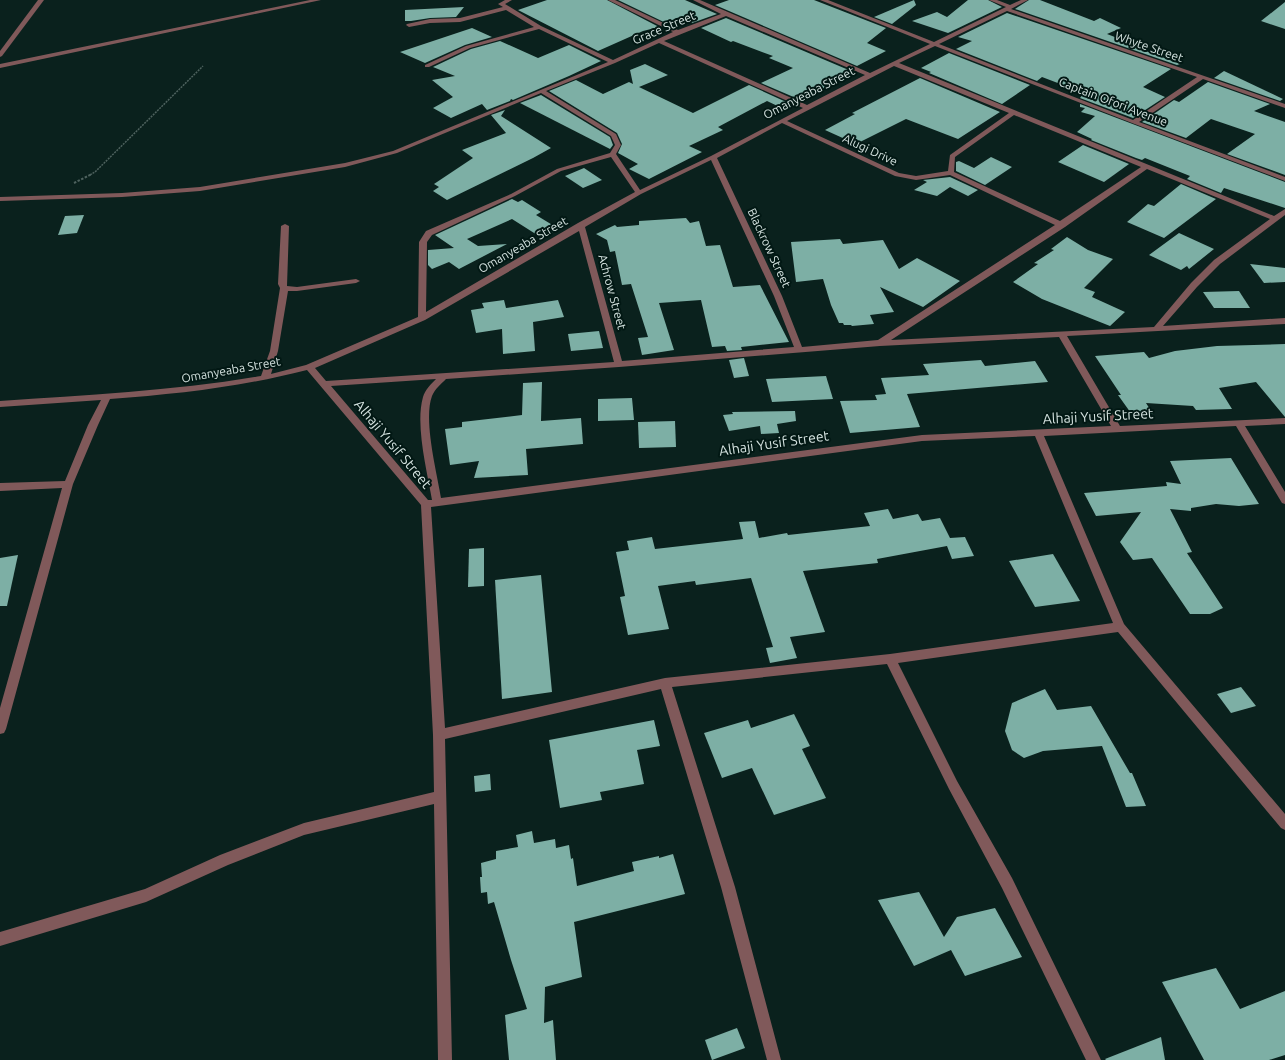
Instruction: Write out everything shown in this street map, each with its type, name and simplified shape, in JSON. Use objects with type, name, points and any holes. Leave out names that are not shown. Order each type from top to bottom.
[{"type":"street","points":[[0,55],[41,0]]},
{"type":"street","points":[[0,66],[318,0]]},
{"type":"street","points":[[509,0],[501,4],[539,27],[612,62]]},
{"type":"street","points":[[611,0],[678,32]]},
{"type":"street","points":[[696,0],[870,75]]},
{"type":"street","name":"Captain Ofori Avenue","points":[[823,0],[1134,122],[1285,179]]},
{"type":"street","name":"Whyte Street","points":[[992,0],[1009,8],[1285,106]]},
{"type":"street","name":"Omanyeaba Street","points":[[0,404],[168,392],[226,385],[265,378],[309,367],[422,318],[581,225],[639,193],[713,157],[806,107],[870,75],[1026,0]]},
{"type":"street","points":[[409,25],[430,21],[460,20],[506,8]]},
{"type":"street","name":"Grace Street","points":[[0,199],[122,195],[200,189],[277,177],[371,159],[395,152],[612,62],[678,32],[726,14]]},
{"type":"street","points":[[427,66],[468,47],[539,27]]},
{"type":"street","points":[[660,41],[806,107]]},
{"type":"street","points":[[895,64],[1274,219]]},
{"type":"street","points":[[1134,122],[1202,77]]},
{"type":"street","points":[[422,318],[423,242],[429,233],[513,195],[559,170],[613,154],[618,145],[614,135],[541,91]]},
{"type":"street","points":[[1014,112],[952,156],[951,173],[1062,225]]},
{"type":"street","name":"Alugi Drive","points":[[782,121],[897,175],[916,178],[951,173]]},
{"type":"street","points":[[613,154],[639,193]]},
{"type":"street","name":"Blackrow Street","points":[[713,157],[778,296],[799,350]]},
{"type":"street","points":[[880,343],[990,270],[1062,225],[1145,167]]},
{"type":"street","points":[[1156,329],[1194,285],[1217,262],[1285,211]]},
{"type":"street","name":"Achrow Street","points":[[581,225],[620,364]]},
{"type":"street","points":[[265,378],[274,351],[284,288],[282,284],[285,226]]},
{"type":"street","points":[[284,288],[297,289],[356,281]]},
{"type":"street","points":[[324,384],[620,364],[880,343],[1062,335],[1285,321]]},
{"type":"street","points":[[1062,335],[1118,430]]},
{"type":"street","name":"Alhaji Yusif Street","points":[[309,367],[431,503],[922,438],[1285,421]]},
{"type":"street","points":[[444,376],[427,396],[426,419],[431,503],[439,735],[445,1060]]},
{"type":"street","points":[[0,729],[68,484],[93,425],[107,397]]},
{"type":"street","points":[[1239,423],[1285,500]]},
{"type":"street","points":[[1038,433],[1120,627],[1285,824]]},
{"type":"street","points":[[0,487],[68,484]]},
{"type":"street","points":[[439,735],[665,683],[890,659],[1120,627]]},
{"type":"street","points":[[890,659],[953,785],[1007,883],[1094,1060]]},
{"type":"street","points":[[665,683],[728,887],[774,1060]]},
{"type":"street","points":[[0,940],[146,894],[225,860],[304,829],[439,797]]},
{"type":"path","points":[[50,198],[94,172],[203,66]]},
{"type":"building","points":[[547,0],[607,0],[659,27],[643,31],[598,51],[518,10]]},
{"type":"building","points":[[618,0],[685,0],[717,14],[692,23],[682,19],[668,24]]},
{"type":"building","points":[[729,0],[814,0],[886,28],[867,43],[886,51],[857,66],[715,5]]},
{"type":"building","points":[[914,0],[916,5],[892,24],[874,17]]},
{"type":"building","points":[[968,0],[988,0],[1002,7],[948,33],[912,21],[937,12],[947,17]]},
{"type":"building","points":[[1029,0],[1040,0],[1094,21],[1100,18],[1121,28],[1107,34],[1120,39],[1117,40],[1180,64],[1177,65],[1015,9]]},
{"type":"building","points":[[1285,2],[1285,29],[1261,21]]},
{"type":"building","points":[[464,7],[456,17],[405,21],[405,10]]},
{"type":"building","points":[[1007,13],[1171,69],[1143,87],[1165,97],[1133,118],[1080,98],[1084,93],[1042,77],[1037,81],[956,49],[972,41],[958,37]]},
{"type":"building","points":[[726,18],[851,71],[803,101],[761,83],[793,68],[769,58],[773,56],[733,41],[731,42],[701,28]]},
{"type":"building","points":[[472,28],[492,37],[465,45],[425,63],[400,52]]},
{"type":"building","points":[[500,41],[538,58],[569,45],[601,61],[487,110],[482,104],[451,118],[433,108],[453,97],[432,80],[455,76],[433,67],[471,49]]},
{"type":"building","points":[[949,53],[1030,85],[1002,104],[929,73],[931,72],[921,68]]},
{"type":"building","points":[[645,64],[668,75],[639,87],[693,113],[749,85],[795,106],[786,110],[767,101],[718,127],[723,130],[689,146],[702,152],[649,179],[629,169],[638,164],[618,153],[622,144],[617,133],[549,91],[576,80],[603,94],[629,82],[633,84],[630,70]]},
{"type":"building","points":[[1224,71],[1283,99],[1280,101],[1214,78]]},
{"type":"building","points":[[920,78],[1000,112],[958,139],[906,119],[856,144],[825,130],[855,114],[852,113]]},
{"type":"building","points":[[1208,82],[1270,104],[1254,111],[1285,122],[1285,175],[1227,154],[1255,134],[1211,119],[1186,138],[1142,122],[1174,100],[1179,102]]},
{"type":"building","points":[[541,95],[610,137],[613,145],[610,149],[520,103]]},
{"type":"building","points":[[1080,104],[1285,182],[1285,208],[1224,188],[1221,193],[1187,179],[1190,176],[1145,158],[1142,160],[1136,158],[1091,140],[1092,139],[1077,132],[1095,116],[1081,112],[1085,108],[1080,107]]},
{"type":"building","points":[[505,110],[501,116],[551,148],[447,200],[433,191],[439,187],[434,184],[473,158],[462,150],[506,133],[491,115]]},
{"type":"building","points":[[1083,145],[1129,164],[1104,182],[1058,162]]},
{"type":"building","points":[[991,157],[1012,167],[985,185],[956,171],[956,162],[959,161],[974,168]]},
{"type":"building","points":[[584,168],[602,180],[583,188],[565,176]]},
{"type":"building","points":[[950,177],[978,190],[968,196],[950,187],[937,196],[914,190],[927,182],[923,180]]},
{"type":"building","points":[[1181,184],[1216,199],[1164,238],[1127,222],[1148,204],[1154,206]]},
{"type":"building","points":[[512,199],[518,202],[522,200],[541,212],[536,215],[559,229],[542,238],[512,219],[467,239],[478,246],[507,244],[459,269],[449,262],[432,269],[428,265],[428,250],[454,248],[435,235]]},
{"type":"building","points":[[84,215],[77,233],[58,235],[65,216]]},
{"type":"building","points":[[686,218],[690,223],[699,221],[706,246],[720,245],[733,287],[760,285],[789,342],[741,347],[742,350],[727,351],[725,346],[712,347],[701,300],[659,303],[674,350],[642,355],[638,338],[648,337],[631,284],[622,285],[615,251],[610,252],[607,240],[596,234],[615,225],[617,227],[639,225],[639,221]]},
{"type":"building","points":[[1179,233],[1214,249],[1189,269],[1187,266],[1181,270],[1149,255]]},
{"type":"building","points":[[1067,237],[1088,250],[1113,259],[1084,288],[1095,292],[1092,297],[1125,312],[1110,326],[1042,299],[1013,282],[1038,264],[1034,263],[1054,250],[1051,249]]},
{"type":"building","points":[[840,239],[843,244],[883,240],[899,269],[917,258],[960,281],[923,307],[880,287],[894,312],[870,315],[874,324],[852,326],[844,325],[843,323],[839,323],[831,305],[823,279],[796,282],[791,242]]},
{"type":"building","points":[[1250,264],[1285,268],[1285,282],[1264,283]]},
{"type":"building","points":[[1239,291],[1250,308],[1214,308],[1203,292]]},
{"type":"building","points":[[504,300],[506,308],[558,300],[564,317],[533,322],[535,351],[503,354],[502,329],[476,333],[471,310],[484,308],[482,303]]},
{"type":"building","points":[[599,331],[603,348],[571,351],[568,334]]},
{"type":"building","points":[[1285,344],[1285,417],[1256,382],[1219,388],[1232,409],[1196,410],[1193,406],[1146,403],[1153,414],[1133,416],[1118,395],[1121,395],[1095,356],[1144,352],[1149,358],[1175,351],[1217,346]]},
{"type":"building","points":[[744,358],[749,376],[734,378],[729,360]]},
{"type":"building","points":[[981,360],[985,366],[1035,361],[1048,382],[907,394],[920,427],[850,433],[840,401],[877,400],[875,395],[886,394],[881,378],[929,375],[923,364]]},
{"type":"building","points":[[826,376],[833,399],[772,402],[766,379]]},
{"type":"building","points":[[542,382],[541,421],[581,418],[583,444],[526,449],[528,475],[474,478],[479,461],[450,465],[445,429],[462,427],[462,422],[522,415],[523,383]]},
{"type":"building","points":[[632,398],[634,420],[598,421],[598,399]]},
{"type":"building","points":[[795,411],[796,421],[777,424],[779,433],[761,434],[760,426],[729,431],[723,415],[733,414],[732,412]]},
{"type":"building","points":[[675,421],[676,447],[639,448],[638,422]]},
{"type":"building","points":[[1231,458],[1259,504],[1239,506],[1216,504],[1191,508],[1191,511],[1170,509],[1192,552],[1187,553],[1223,608],[1210,614],[1190,614],[1152,558],[1133,560],[1120,542],[1141,512],[1096,516],[1084,493],[1167,486],[1166,482],[1181,484],[1170,461]]},
{"type":"building","points":[[888,509],[893,519],[918,514],[922,521],[940,518],[950,538],[965,537],[974,556],[952,559],[947,546],[877,559],[878,563],[803,571],[825,632],[790,637],[797,658],[770,663],[766,648],[773,647],[751,578],[696,585],[695,581],[658,586],[669,629],[628,635],[620,597],[625,596],[616,552],[629,550],[627,541],[652,537],[655,549],[743,539],[739,522],[755,521],[759,538],[787,533],[788,535],[870,526],[864,513]]},
{"type":"building","points":[[484,548],[484,586],[468,587],[469,549]]},
{"type":"building","points":[[1053,554],[1080,601],[1035,607],[1009,561]]},
{"type":"building","points":[[18,555],[7,606],[0,606],[0,558]]},
{"type":"building","points":[[541,575],[552,692],[502,699],[495,580]]},
{"type":"building","points":[[1241,687],[1256,706],[1231,713],[1217,694]]},
{"type":"building","points":[[1045,689],[1057,710],[1091,706],[1130,773],[1132,773],[1146,806],[1126,807],[1102,746],[1043,751],[1024,758],[1012,750],[1005,731],[1012,703]]},
{"type":"building","points":[[794,714],[810,746],[802,749],[826,798],[774,815],[752,768],[722,778],[704,733],[748,720],[751,728]]},
{"type":"building","points":[[654,720],[660,746],[637,750],[644,784],[600,792],[602,800],[560,808],[549,740]]},
{"type":"building","points":[[490,774],[491,790],[475,792],[474,776]]},
{"type":"building","points":[[532,831],[534,843],[555,839],[556,848],[569,845],[571,859],[573,858],[577,886],[634,871],[632,862],[659,856],[659,858],[673,854],[685,894],[574,922],[582,977],[545,987],[544,1023],[553,1020],[556,1060],[509,1060],[505,1015],[527,1009],[494,902],[488,904],[487,892],[481,893],[481,863],[496,859],[496,851],[518,847],[516,835]]},
{"type":"building","points":[[919,892],[944,937],[957,917],[995,908],[1022,957],[965,976],[951,950],[914,966],[878,900]]},
{"type":"building","points":[[1216,968],[1240,1009],[1285,991],[1285,1055],[1269,1060],[1204,1060],[1162,982]]},
{"type":"building","points":[[737,1028],[745,1048],[712,1060],[705,1040]]},
{"type":"building","points":[[1161,1037],[1165,1060],[1105,1059]]}]
